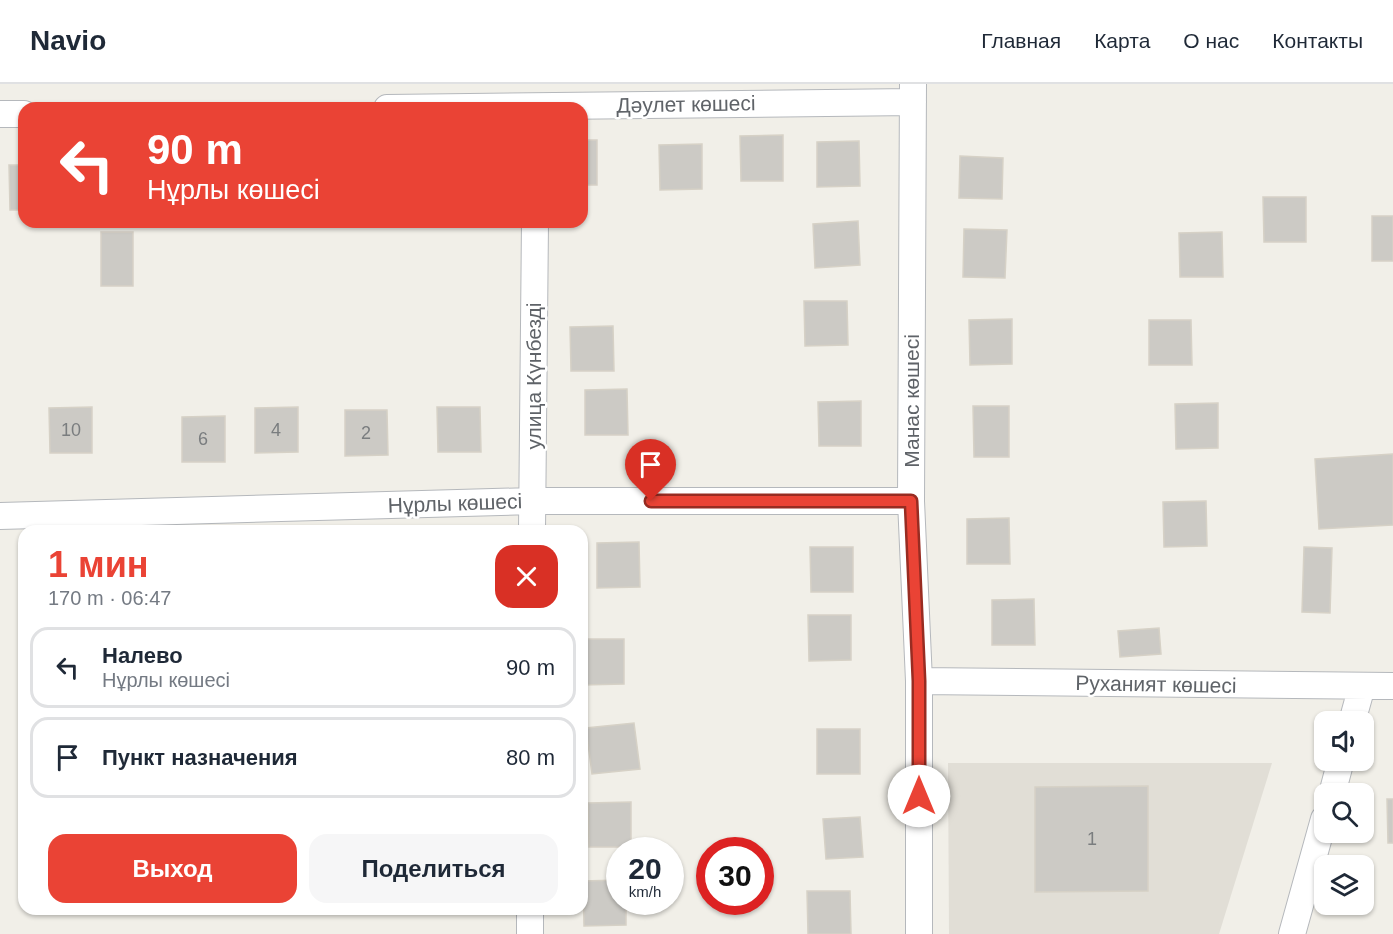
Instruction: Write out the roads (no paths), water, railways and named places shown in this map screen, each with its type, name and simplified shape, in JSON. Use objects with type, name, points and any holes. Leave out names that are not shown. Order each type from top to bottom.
[{"type":"street","name":"Дәулет көшесі","points":[[588,105],[913,93]]},
{"type":"street","name":"Манас көшесі","points":[[913,93],[911,501],[919,681],[919,934]]},
{"type":"street","points":[[0,114],[18,114]]},
{"type":"street","name":"улица Күнбезді","points":[[532,525],[535,228]]},
{"type":"street","name":"Нұрлы көшесі","points":[[0,516],[532,501],[911,501]]},
{"type":"street","name":"Руханият көшесі","points":[[919,681],[1393,686]]},
{"type":"street","points":[[1355,711],[1362,686]]},
{"type":"street","points":[[1292,934],[1317,843]]},
{"type":"street","points":[[530,915],[530,934]]}]
